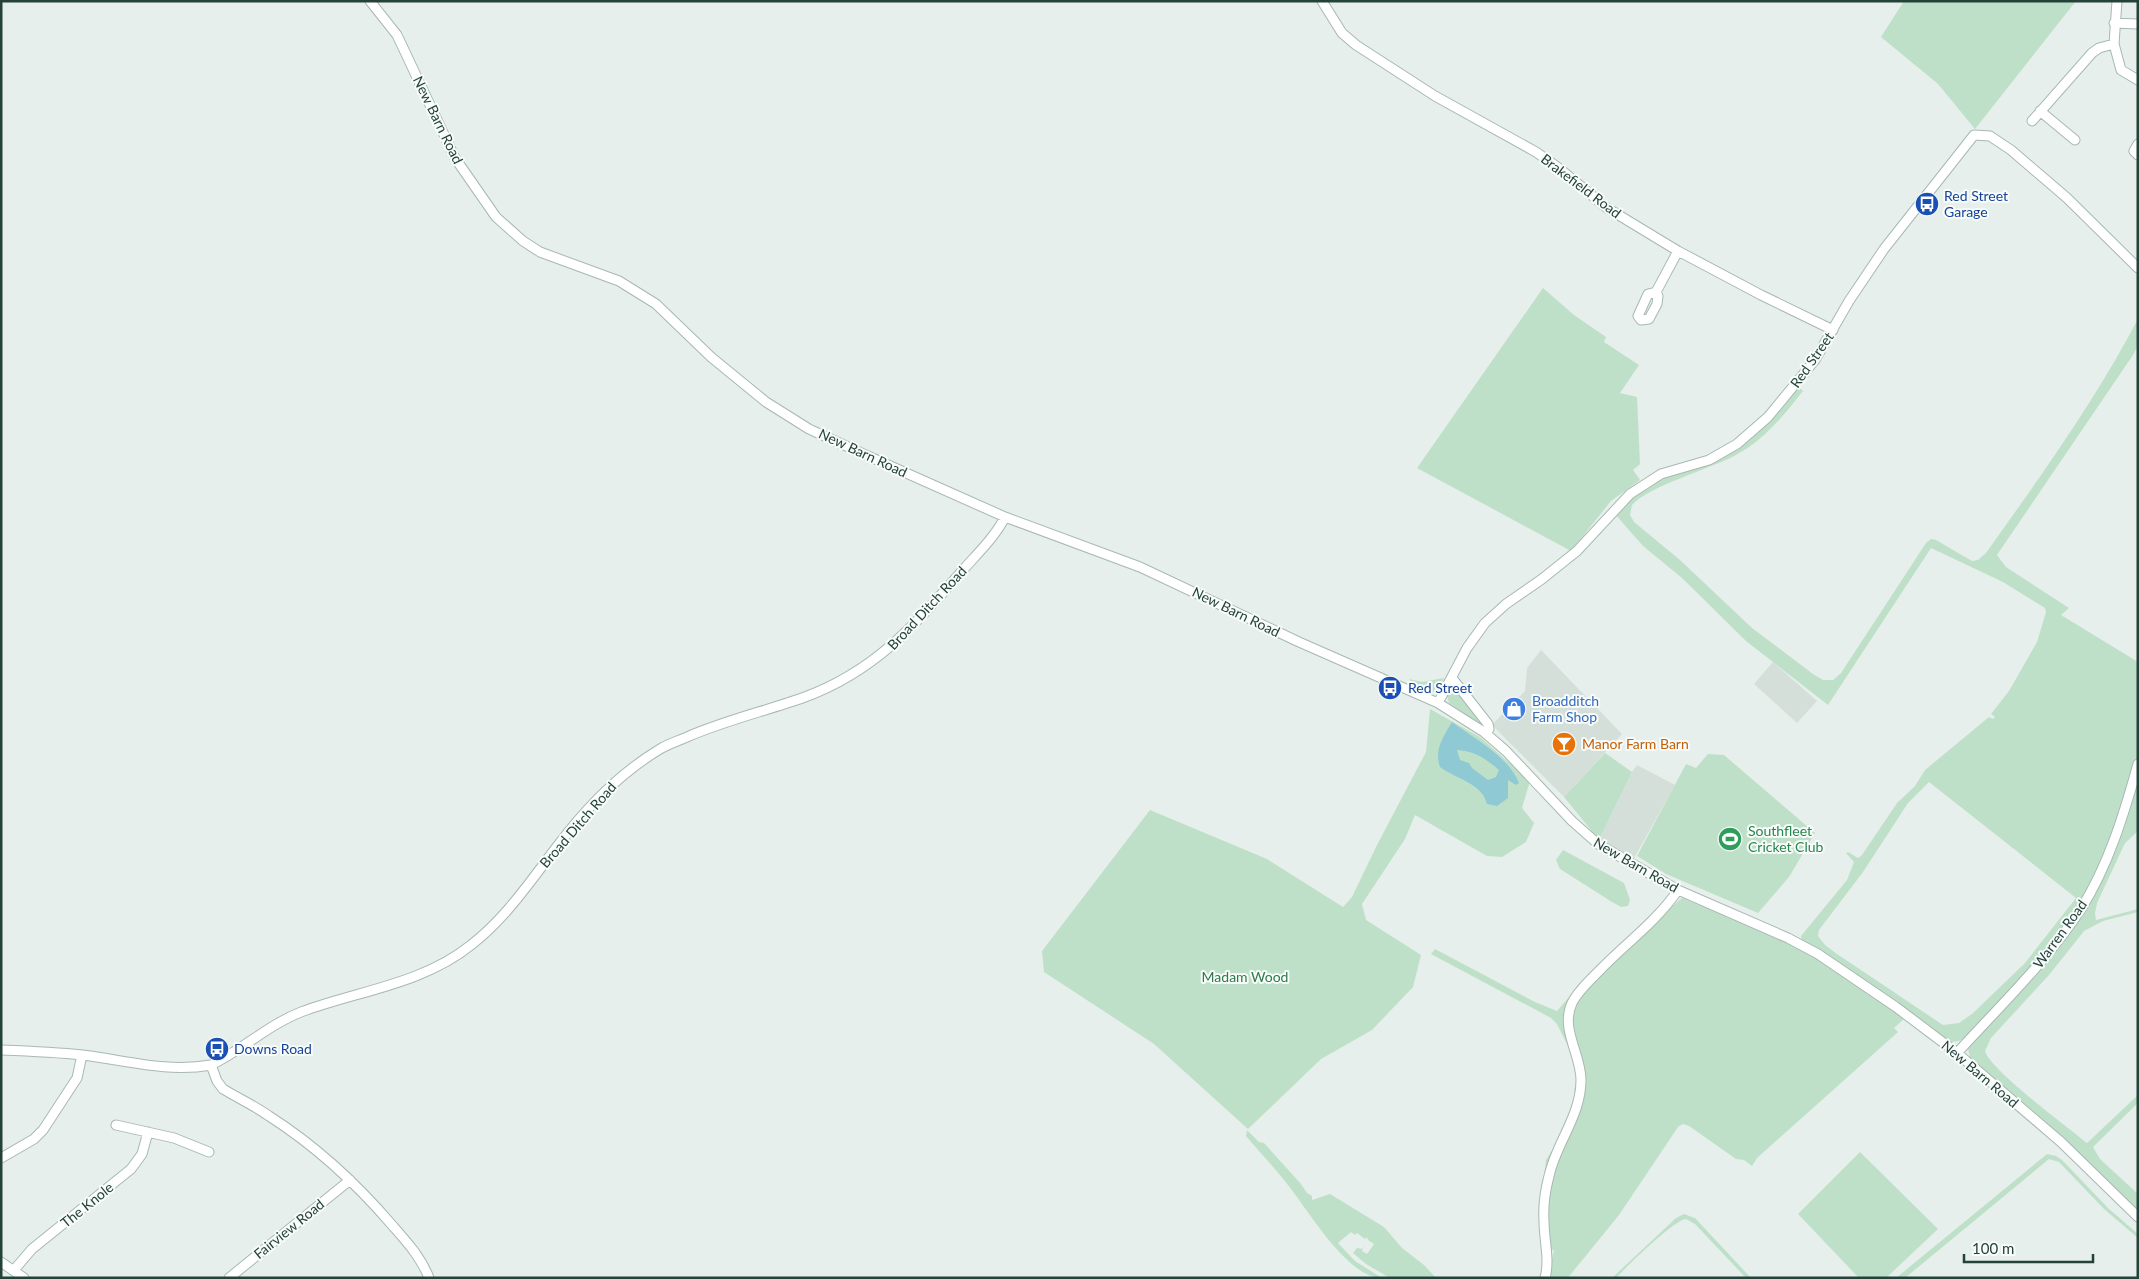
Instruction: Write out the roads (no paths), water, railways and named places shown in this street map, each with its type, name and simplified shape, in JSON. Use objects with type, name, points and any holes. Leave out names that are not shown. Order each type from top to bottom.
[{"type":"street","name":"New Barn Road","points":[[370,1],[397,35],[455,158],[496,217],[523,242],[562,261],[637,291],[662,308],[712,357],[766,402],[810,429],[1005,517],[1140,566],[1291,638],[1438,704],[1486,733],[1518,762],[1572,821],[1594,841],[1678,890],[1788,938],[1818,954],[1896,1007],[1957,1054],[2061,1142],[2138,1217]]},
{"type":"street","name":"Brakefield Road","points":[[1322,1],[1342,33],[1356,45],[1435,96],[1536,152],[1560,169],[1607,208],[1678,251],[1755,292],[1833,330]]},
{"type":"street","points":[[2117,1],[2114,44],[2121,70],[2138,80]]},
{"type":"street","points":[[2114,23],[2138,24]]},
{"type":"street","points":[[2032,121],[2092,52],[2114,44]]},
{"type":"street","points":[[2040,111],[2075,140]]},
{"type":"street","name":"Red Street","points":[[1438,704],[1474,637],[1492,616],[1577,551],[1630,494],[1661,474],[1709,460],[1737,444],[1766,419],[1808,369],[1860,283],[1884,249],[1963,147],[1976,134],[1996,139],[2025,161],[2067,198],[2138,268]]},
{"type":"street","points":[[2138,144],[2134,151],[2138,154]]},
{"type":"street","points":[[1656,292],[1678,251]]},
{"type":"street","name":"Broad Ditch Road","points":[[211,1065],[269,1028],[299,1013],[393,984],[441,964],[469,947],[500,920],[560,842],[624,774],[662,748],[708,728],[805,697],[853,675],[886,652],[906,633],[992,537],[1005,517]]},
{"type":"street","points":[[1452,678],[1488,725],[1486,733]]},
{"type":"street","name":"Warren Road","points":[[1957,1054],[2030,974],[2082,907],[2118,832],[2138,764]]},
{"type":"street","points":[[1545,1278],[1548,1261],[1544,1215],[1547,1184],[1552,1164],[1572,1122],[1581,1086],[1580,1067],[1567,1024],[1569,1012],[1574,999],[1587,983],[1661,911],[1678,890]]},
{"type":"street","points":[[1,1050],[82,1055],[161,1067],[190,1069],[211,1065],[222,1088],[284,1126],[315,1148],[350,1180],[421,1260],[429,1278]]},
{"type":"street","points":[[1,1158],[34,1139],[43,1130],[77,1078],[82,1055]]},
{"type":"street","points":[[116,1125],[174,1138],[209,1152]]},
{"type":"street","name":"The Knole","points":[[14,1270],[32,1249],[131,1169],[142,1154],[148,1132]]},
{"type":"street","name":"Fairview Road","points":[[229,1278],[350,1180]]},
{"type":"street","points":[[2,1265],[14,1270],[24,1278]]},
{"type":"water","points":[[1452,722],[1499,756],[1514,773],[1519,783],[1516,785],[1508,780],[1508,798],[1497,806],[1487,804],[1480,791],[1474,786],[1440,767],[1438,761],[1439,749]],"holes":[[[1457,750],[1469,752],[1485,759],[1499,770],[1496,777],[1488,780],[1472,768],[1469,763],[1460,760]]]},
{"type":"place","name":"Red Street Garage","points":[[1927,204]]},
{"type":"place","name":"Red Street","points":[[1390,688]]},
{"type":"place","name":"Broadditch Farm Shop","points":[[1514,709]]},
{"type":"place","name":"Manor Farm Barn","points":[[1564,744]]},
{"type":"place","name":"Southfleet Cricket Club","points":[[1730,839]]},
{"type":"place","name":"Downs Road","points":[[217,1049]]},
{"type":"park label","name":"Madam Wood","points":[[1245,977]]}]
